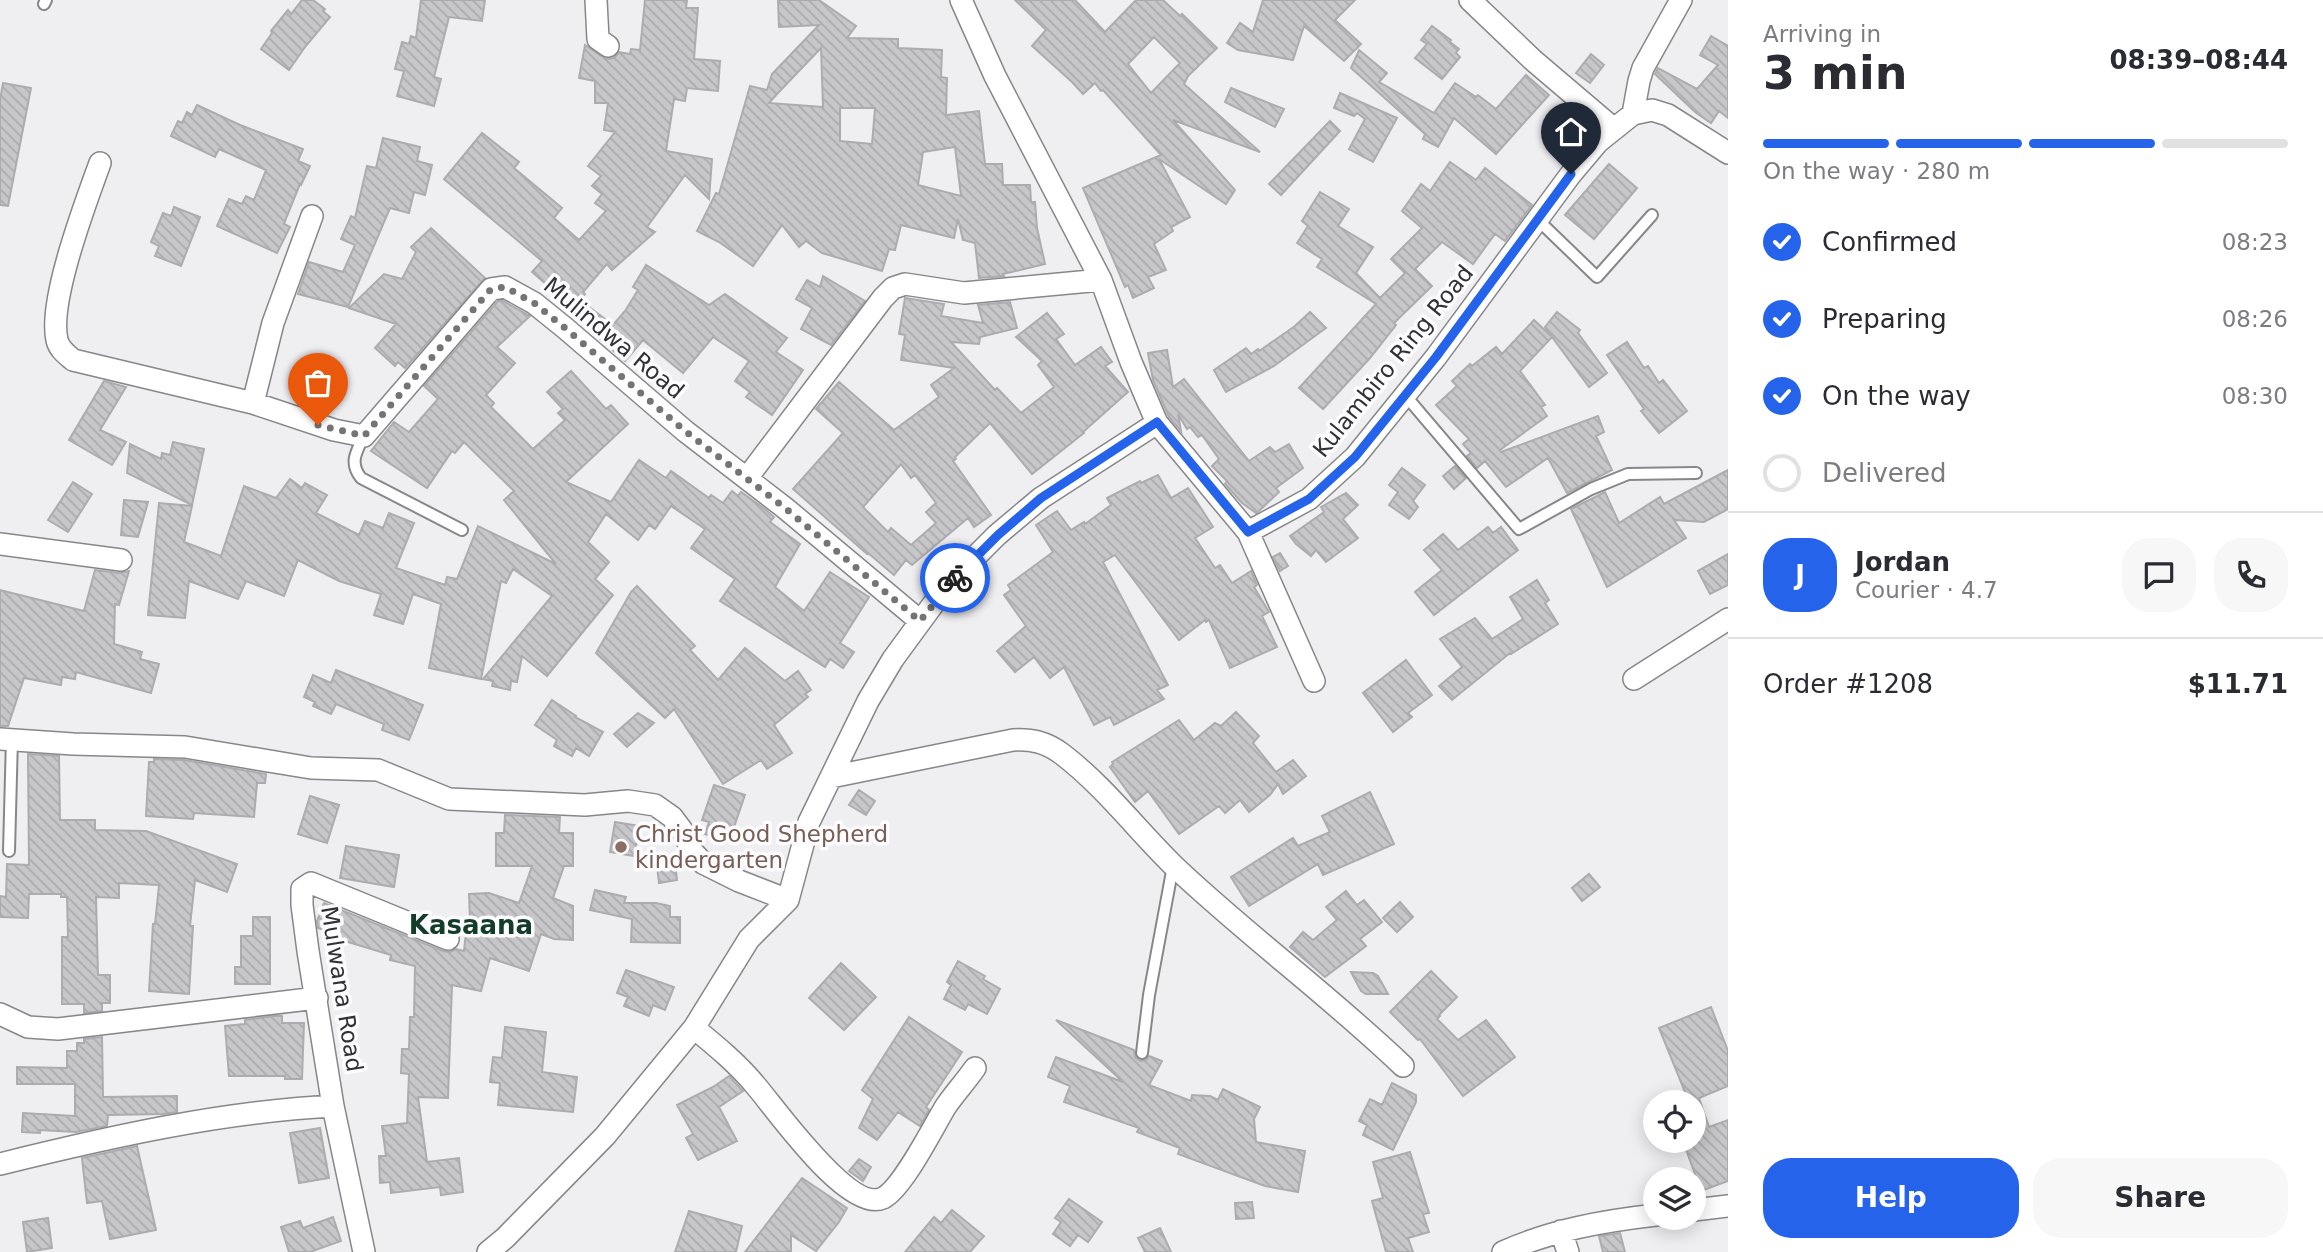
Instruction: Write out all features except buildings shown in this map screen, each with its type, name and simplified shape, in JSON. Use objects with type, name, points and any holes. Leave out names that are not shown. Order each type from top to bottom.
[{"type":"street","points":[[596,0],[598,39],[608,46]]},
{"type":"street","points":[[961,0],[995,76],[1101,279],[1131,362],[1157,422],[1248,532],[1314,681]]},
{"type":"street","points":[[1470,0],[1534,61],[1614,129]]},
{"type":"street","points":[[1681,0],[1643,68],[1633,114],[1652,110],[1668,115],[1728,153]]},
{"type":"street","name":"Kulambiro Ring Road","points":[[1248,532],[1309,499],[1355,457],[1436,357],[1598,142],[1633,114]]},
{"type":"street","points":[[100,163],[80,217],[60,295],[56,321],[56,338],[60,347],[73,360],[253,403],[334,430],[364,436]]},
{"type":"street","points":[[253,403],[280,303],[312,216]]},
{"type":"street","points":[[747,478],[883,298],[893,289],[905,284],[964,293],[1101,279]]},
{"type":"street","name":"Mulindwa Road","points":[[364,436],[491,289],[505,287],[523,295],[565,328],[685,431],[747,478],[920,621]]},
{"type":"street","points":[[488,1252],[506,1238],[605,1136],[694,1028],[749,939],[788,900],[809,822],[869,701],[893,659],[948,584],[1041,498],[1157,422]]},
{"type":"street","points":[[0,544],[121,560]]},
{"type":"street","points":[[1634,679],[1728,619]]},
{"type":"street","points":[[6,738],[73,744],[186,747],[311,768],[378,770],[449,799],[585,805],[628,801],[655,805],[672,817],[684,832],[691,850],[703,863],[739,881],[788,900]]},
{"type":"street","points":[[831,777],[1013,740],[1040,741],[1062,754],[1103,791],[1173,865],[1366,1030],[1403,1066]]},
{"type":"street","name":"Mulwana Road","points":[[364,1252],[333,1107],[302,905],[302,889],[311,883],[448,939]]},
{"type":"street","points":[[0,1014],[28,1027],[58,1029],[317,998]]},
{"type":"street","points":[[694,1028],[728,1055],[809,1151],[853,1192],[870,1199],[883,1198],[900,1182],[947,1105],[975,1068]]},
{"type":"street","points":[[0,1164],[146,1130],[266,1111],[333,1107]]},
{"type":"street","points":[[1706,1209],[1728,1206]]},
{"type":"street","points":[[1503,1252],[1562,1231],[1643,1217]]},
{"type":"street","points":[[1562,1231],[1568,1252]]},
{"type":"lane","points":[[1538,220],[1597,277],[1652,215]]},
{"type":"lane","points":[[1405,395],[1519,529],[1591,489],[1628,474],[1696,473]]},
{"type":"lane","points":[[364,436],[353,463],[361,478],[461,530]]},
{"type":"lane","points":[[6,738],[9,851]]},
{"type":"lane","points":[[1142,1053],[1149,995],[1173,865]]},
{"type":"way so far","points":[[318,425],[364,436],[491,289],[505,287],[523,295],[565,328],[685,431],[785,508],[920,621],[955,578]]},
{"type":"place","name":"Christ Good Shepherd kindergarten","points":[[621,847]]},
{"type":"district","name":"Kasaana","points":[[471,925]]},
{"type":"route","points":[[955,578],[998,535],[1041,498],[1157,422],[1248,532],[1309,499],[1355,457],[1436,357],[1571,174]]}]
